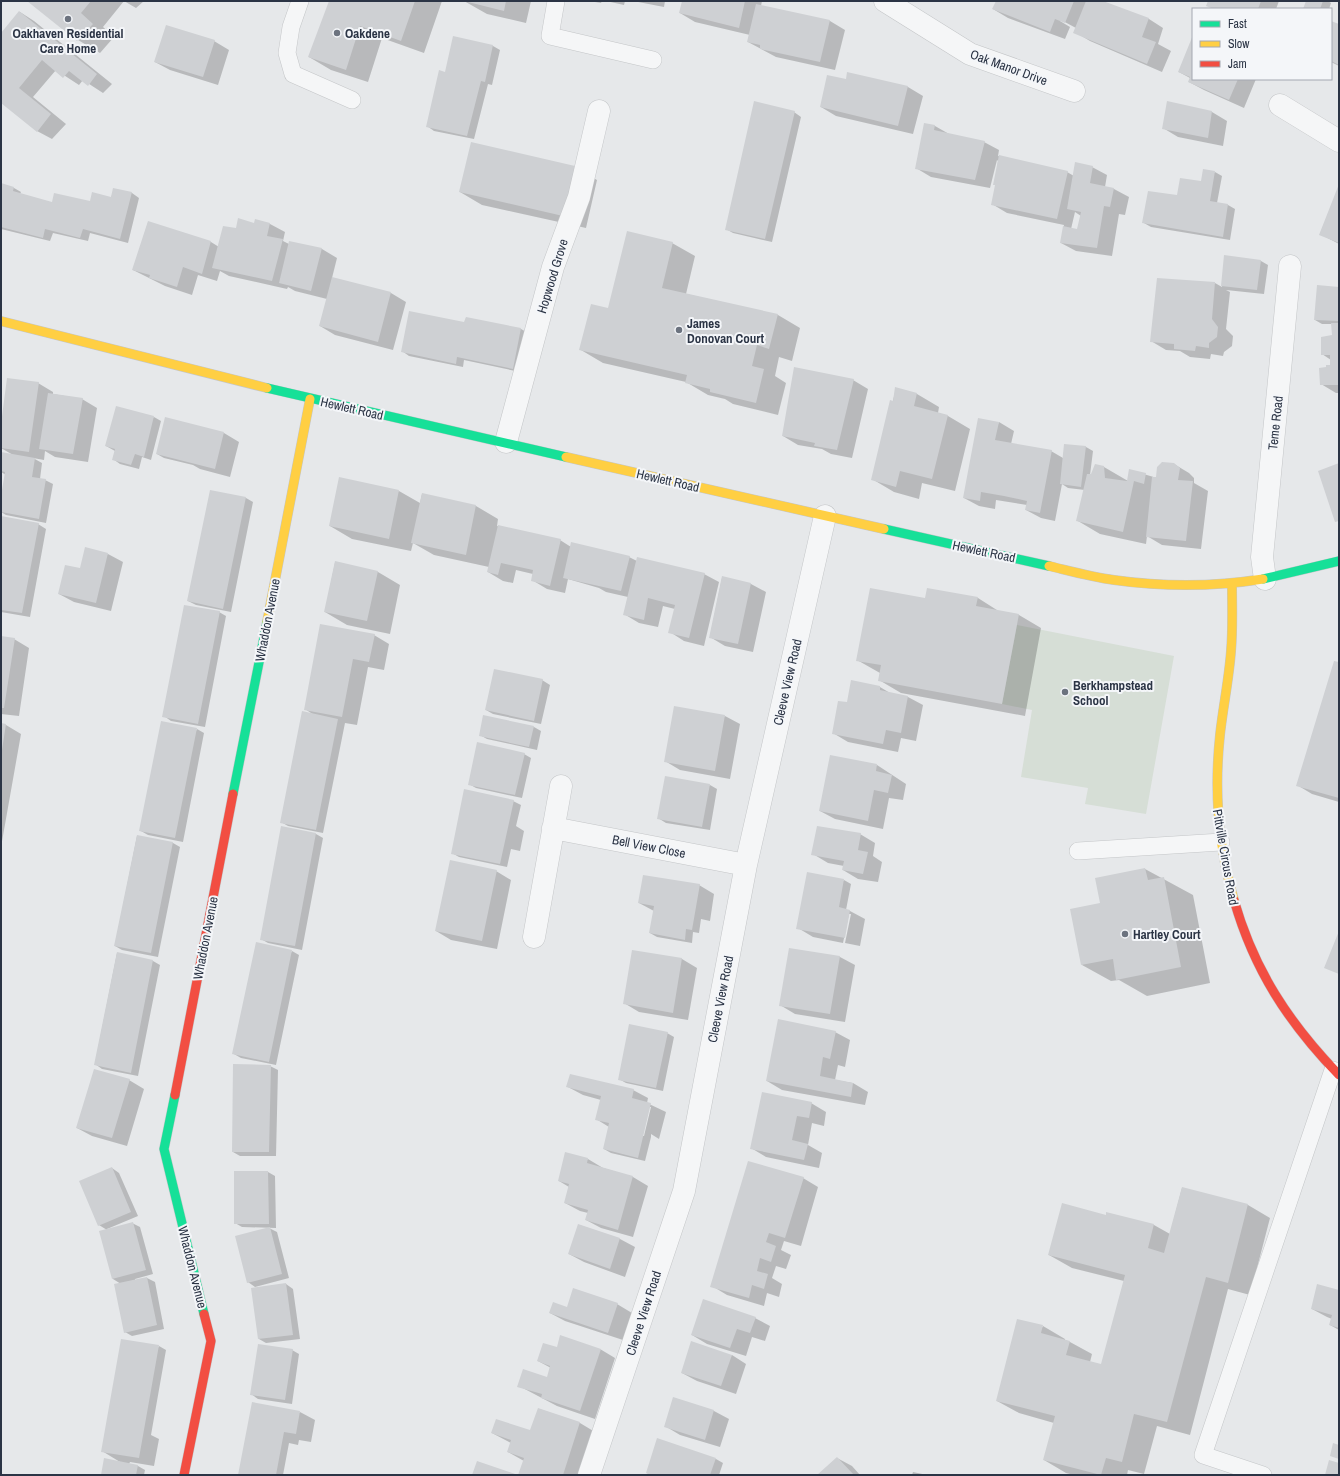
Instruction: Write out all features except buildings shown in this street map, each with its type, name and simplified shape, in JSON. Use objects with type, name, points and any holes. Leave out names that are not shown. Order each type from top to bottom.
[{"type":"street","name":"Oak Manor Drive","points":[[884,1],[970,54],[1074,91]]},
{"type":"street","points":[[1280,105],[1339,141]]},
{"type":"street","name":"Hopwood Grove","points":[[506,442],[553,267],[579,197],[599,111]]},
{"type":"street","name":"Teme Road","points":[[1265,579],[1262,557],[1290,266]]},
{"type":"street","name":"Hewlett Road","points":[[1,321],[310,399],[1113,580],[1180,586],[1232,584],[1265,579],[1339,561]]},
{"type":"street","name":"Whaddon Avenue","points":[[184,1475],[211,1341],[164,1149],[310,399]]},
{"type":"street","name":"Cleeve View Road","points":[[589,1475],[684,1190],[746,865],[825,516]]},
{"type":"street","name":"Pittville Circus Road","points":[[1232,584],[1231,661],[1218,743],[1216,806],[1227,876],[1235,910],[1247,943],[1262,975],[1282,1009],[1302,1035],[1336,1073]]},
{"type":"street","points":[[534,937],[552,828],[561,786]]},
{"type":"street","name":"Bell View Close","points":[[552,828],[746,865]]},
{"type":"lane","points":[[300,1],[291,27],[287,53],[293,74],[352,100]]},
{"type":"lane","points":[[556,1],[550,36],[653,60]]},
{"type":"lane","points":[[1078,851],[1221,842]]},
{"type":"lane","points":[[1263,1475],[1203,1455],[1336,1073]]},
{"type":"shaded area","points":[[1017,625],[1174,656],[1146,814],[1085,804],[1088,788],[1021,777],[1032,710],[1002,704]]},
{"type":"traffic: fast","points":[[267,388],[566,457]]},
{"type":"traffic: fast","points":[[884,529],[1049,566]]},
{"type":"traffic: fast","points":[[1263,579],[1339,561]]},
{"type":"traffic: fast","points":[[233,794],[267,622]]},
{"type":"traffic: fast","points":[[175,1095],[164,1149],[204,1314]]},
{"type":"traffic: slow","points":[[1,321],[267,388]]},
{"type":"traffic: slow","points":[[267,622],[310,399]]},
{"type":"traffic: slow","points":[[566,457],[884,529]]},
{"type":"traffic: slow","points":[[1049,566],[1106,579],[1151,584],[1207,585],[1263,579]]},
{"type":"traffic: slow","points":[[1232,584],[1231,651],[1220,735],[1217,777],[1221,839],[1224,859],[1234,900]]},
{"type":"traffic: jam","points":[[175,1095],[233,794]]},
{"type":"traffic: jam","points":[[1234,900],[1252,949],[1275,994],[1304,1035],[1339,1075]]},
{"type":"traffic: jam","points":[[184,1475],[211,1341],[204,1314]]},
{"type":"place","name":"Oakhaven Residential Care Home","points":[[68,19]]},
{"type":"place","name":"Oakdene","points":[[337,33]]},
{"type":"place","name":"James Donovan Court","points":[[679,330]]},
{"type":"place","name":"Berkhampstead School","points":[[1065,692]]},
{"type":"place","name":"Hartley Court","points":[[1125,934]]}]
